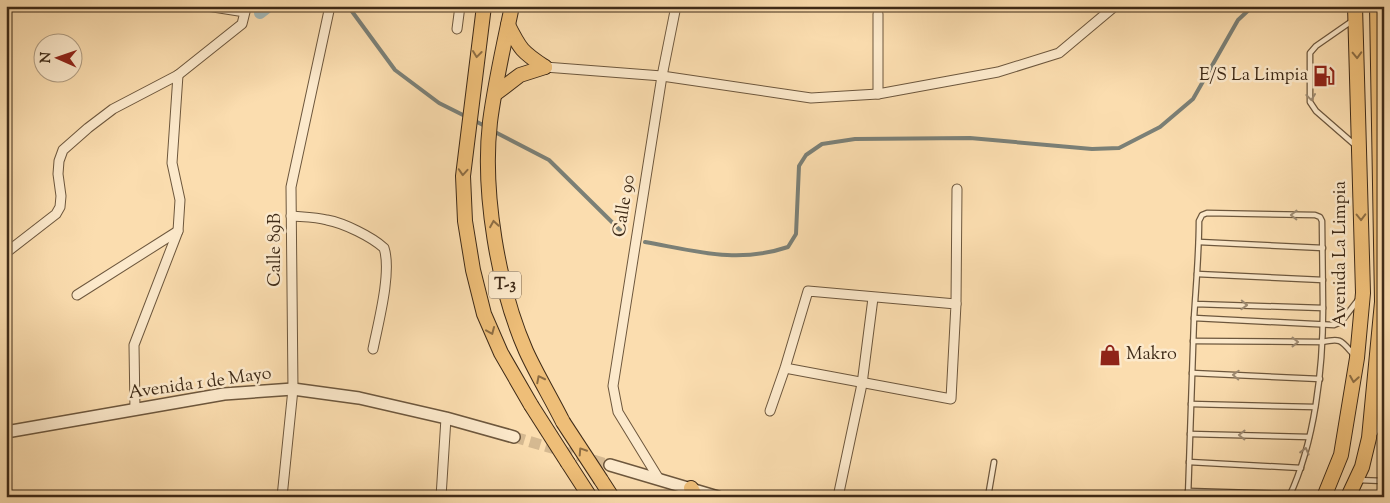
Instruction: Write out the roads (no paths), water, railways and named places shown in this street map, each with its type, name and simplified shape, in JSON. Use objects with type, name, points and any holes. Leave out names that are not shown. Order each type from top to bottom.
[{"type":"main road","name":"T-3","points":[[484,6],[462,176],[465,221],[473,270],[484,314],[501,353],[531,405],[590,497]]},
{"type":"main road","points":[[502,58],[504,6]]},
{"type":"main road","name":"T-3","points":[[512,6],[490,122],[488,169],[501,270],[512,313],[526,352],[563,422],[612,497]]},
{"type":"main road","points":[[1348,497],[1362,467],[1369,438],[1382,302],[1378,6]]},
{"type":"main road","name":"Avenida La Limpia","points":[[1324,497],[1341,455],[1357,358],[1363,293],[1355,12]]},
{"type":"main road","points":[[508,25],[519,48],[545,67]]},
{"type":"main road","points":[[495,94],[520,75],[545,67]]},
{"type":"street","points":[[6,10],[8,6]]},
{"type":"street","points":[[7,252],[56,214],[60,207],[61,196],[58,174],[59,161],[63,150],[113,109],[178,76],[242,24],[245,12],[207,6]]},
{"type":"street","name":"Calle 89B","points":[[282,497],[293,389],[292,187],[330,6]]},
{"type":"street","points":[[457,29],[460,6]]},
{"type":"street","name":"Calle 90","points":[[659,479],[618,412],[613,386],[662,76],[676,6]]},
{"type":"street","points":[[545,67],[662,76],[811,98],[878,94],[998,72],[1060,53],[1115,6]]},
{"type":"street","points":[[878,14],[878,94]]},
{"type":"street","points":[[135,410],[134,345],[178,231],[180,200],[172,163],[178,76]]},
{"type":"street","points":[[785,368],[862,384],[951,399],[956,304],[957,189]]},
{"type":"street","points":[[291,216],[339,223],[371,239],[384,248],[386,260],[384,288],[373,349]]},
{"type":"street","points":[[77,295],[178,231]]},
{"type":"street","points":[[770,411],[808,291],[956,304]]},
{"type":"street","points":[[838,497],[862,384],[873,298]]},
{"type":"street","name":"Avenida 1 de Mayo","points":[[6,432],[224,394],[293,389],[359,398],[446,418],[514,437]]},
{"type":"street","points":[[1369,438],[1384,410]]},
{"type":"street","points":[[440,497],[446,418]]},
{"type":"street","points":[[610,465],[659,479],[694,492],[718,497]]},
{"type":"lane","points":[[1355,12],[1316,46],[1310,54],[1310,102],[1316,111],[1359,148]]},
{"type":"lane","points":[[1207,213],[1315,215],[1320,217],[1322,221],[1323,248],[1323,325],[1320,379],[1301,468],[1289,495],[1188,494],[1194,318],[1199,221],[1202,215],[1207,213]]},
{"type":"lane","points":[[1199,242],[1323,248]]},
{"type":"lane","points":[[1197,274],[1323,280]]},
{"type":"lane","points":[[1194,318],[1334,325],[1342,322],[1363,293]]},
{"type":"lane","points":[[1195,304],[1323,308]]},
{"type":"lane","points":[[1194,341],[1322,342],[1336,339],[1342,341],[1357,358]]},
{"type":"lane","points":[[1192,373],[1320,379]]},
{"type":"lane","points":[[1191,404],[1315,407]]},
{"type":"lane","points":[[1190,434],[1309,436]]},
{"type":"lane","points":[[988,497],[994,462]]},
{"type":"lane","points":[[1189,462],[1301,468]]},
{"type":"lane","points":[[1356,480],[1384,481]]},
{"type":"waterway","points":[[260,13],[269,6]]},
{"type":"waterway","points":[[348,6],[395,70],[439,103],[467,117]]},
{"type":"waterway","points":[[645,242],[699,252],[734,255],[751,255],[788,247],[796,234],[799,166],[806,155],[822,144],[855,139],[970,138],[1092,149],[1119,148],[1160,127],[1193,99],[1238,20],[1253,6]]},
{"type":"waterway","points":[[473,120],[487,127]]},
{"type":"waterway","points":[[493,131],[549,160],[624,234]]},
{"type":"tunnel","points":[[514,437],[610,465]]},
{"type":"place","name":"E/S La Limpia","points":[[1324,76]]},
{"type":"place","name":"Makro","points":[[1110,355]]}]
